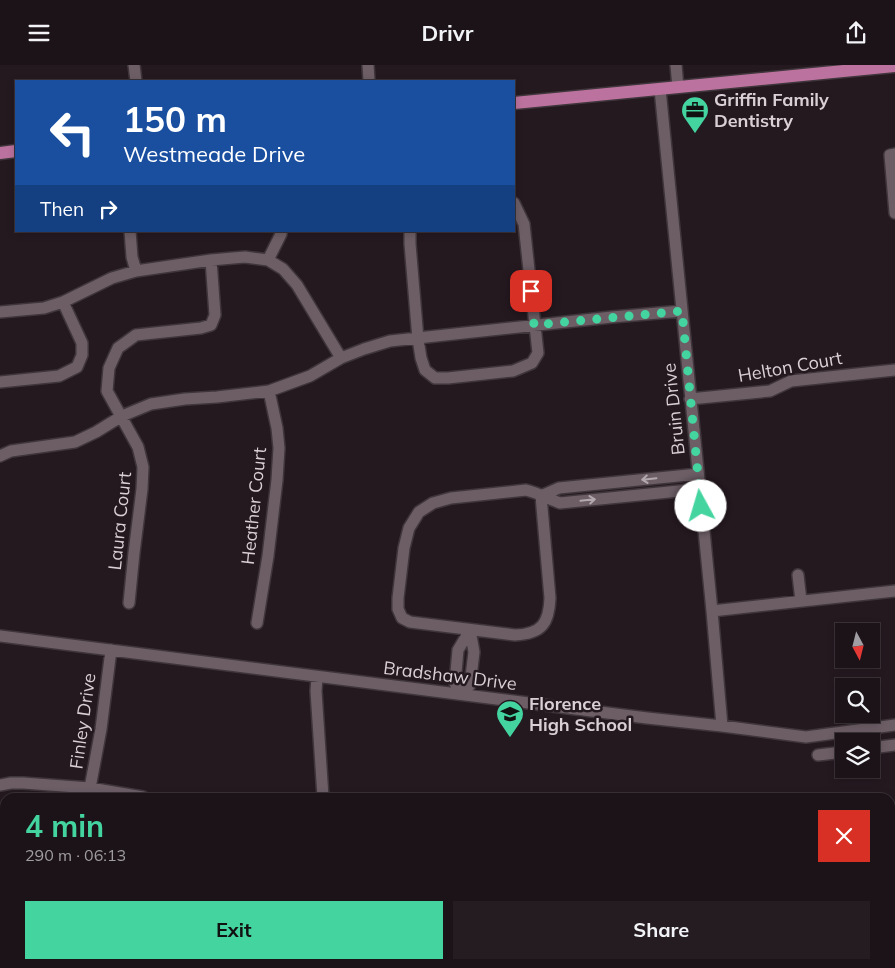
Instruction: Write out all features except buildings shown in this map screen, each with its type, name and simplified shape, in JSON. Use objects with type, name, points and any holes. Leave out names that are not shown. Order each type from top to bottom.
[{"type":"main road","points":[[515,103],[895,66]]},
{"type":"main road","points":[[0,153],[15,151]]},
{"type":"street","points":[[134,65],[136,80]]},
{"type":"street","points":[[368,65],[369,80]]},
{"type":"street","points":[[676,65],[678,87]]},
{"type":"street","name":"Bruin Drive","points":[[660,89],[722,726]]},
{"type":"street","points":[[893,155],[895,213]]},
{"type":"street","points":[[410,232],[418,339],[425,370],[436,378],[513,371],[532,363],[538,353],[524,224],[515,205]]},
{"type":"street","points":[[130,232],[132,257],[136,271]]},
{"type":"street","points":[[268,260],[281,232]]},
{"type":"street","points":[[0,313],[44,308],[63,303],[112,278],[136,271],[245,257],[268,260],[283,269],[297,285],[341,358]]},
{"type":"street","name":"Laura Court","points":[[129,603],[143,467],[138,447],[107,391],[109,368],[118,348],[136,335],[201,328],[211,325],[215,315],[211,260]]},
{"type":"street","points":[[0,382],[59,376],[77,367],[82,355],[82,343],[63,303]]},
{"type":"street","points":[[0,456],[11,451],[75,442],[96,433],[122,416],[151,405],[185,399],[269,391],[310,376],[341,358],[390,341],[682,311]]},
{"type":"street","name":"Helton Court","points":[[690,399],[770,391],[791,381],[895,370]]},
{"type":"street","name":"Heather Court","points":[[257,623],[268,556],[279,448],[269,391]]},
{"type":"street","points":[[541,496],[559,488],[698,474]]},
{"type":"street","points":[[541,496],[550,598],[549,613],[543,624],[535,631],[526,635],[515,635],[410,622],[402,618],[398,609],[398,598],[408,528],[419,512],[433,503],[451,498],[526,490],[560,503],[700,489]]},
{"type":"street","points":[[798,575],[801,601]]},
{"type":"street","points":[[712,611],[895,591]]},
{"type":"street","points":[[461,694],[455,683],[458,650],[470,630]]},
{"type":"street","name":"Bradshaw Drive","points":[[0,636],[806,737],[895,725]]},
{"type":"street","name":"Finley Drive","points":[[90,793],[101,729],[110,650]]},
{"type":"street","points":[[317,677],[316,691],[323,793]]},
{"type":"street","points":[[880,747],[895,745]]},
{"type":"street","points":[[818,755],[835,753]]},
{"type":"street","points":[[0,785],[23,783],[90,793]]},
{"type":"place","name":"Griffin Family Dentistry","points":[[695,134]]},
{"type":"place","name":"Florence High School","points":[[510,738]]},
{"type":"route","points":[[531,291],[534,325],[682,311],[701,506]]}]
